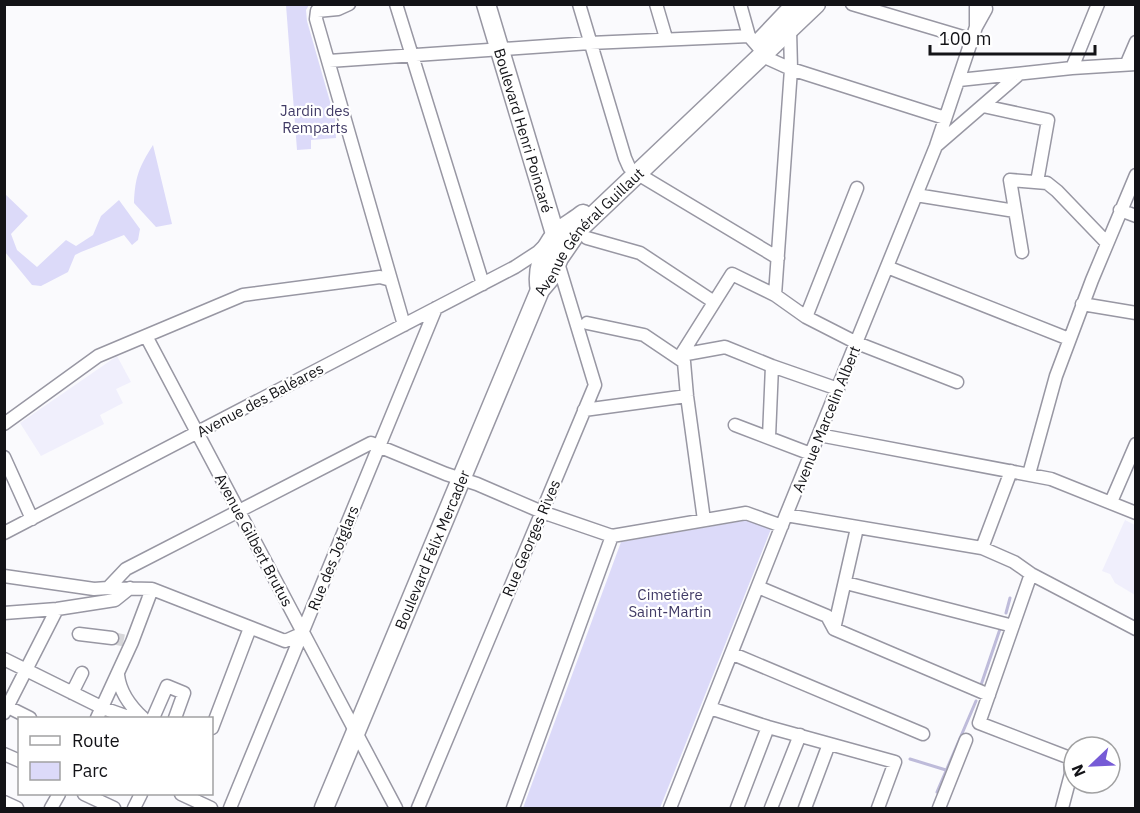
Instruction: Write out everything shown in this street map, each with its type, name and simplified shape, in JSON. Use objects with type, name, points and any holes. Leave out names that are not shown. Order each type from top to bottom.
[{"type":"main road","name":"Boulevard Henri Poincaré","points":[[486,4],[556,234],[558,261]]},
{"type":"main road","name":"Avenue Général Guillaut","points":[[539,284],[550,277],[579,229],[796,4]]},
{"type":"main road","name":"Avenue Général Guillaut","points":[[757,45],[790,30],[816,4]]},
{"type":"main road","name":"Avenue Général Guillaut","points":[[539,284],[545,253],[556,234],[634,170]]},
{"type":"main road","name":"Boulevard Félix Mercader","points":[[324,808],[539,284]]},
{"type":"street","points":[[349,4],[338,9],[317,11],[316,19],[404,325]]},
{"type":"street","points":[[396,4],[483,284]]},
{"type":"street","points":[[579,4],[590,43],[634,170],[778,258]]},
{"type":"street","points":[[656,4],[666,38]]},
{"type":"street","points":[[740,4],[757,45],[770,59],[791,69],[945,118]]},
{"type":"street","points":[[852,4],[975,34]]},
{"type":"street","name":"Avenue Marcelin Albert","points":[[975,34],[976,4]]},
{"type":"street","name":"Avenue Marcelin Albert","points":[[670,808],[936,146],[986,9],[985,4]]},
{"type":"street","points":[[1072,68],[1098,4]]},
{"type":"street","points":[[775,295],[791,69],[790,30]]},
{"type":"street","points":[[329,61],[666,38],[757,45]]},
{"type":"street","points":[[959,80],[1133,64],[1136,42]]},
{"type":"street","points":[[936,146],[1019,74]]},
{"type":"street","points":[[983,106],[1048,120],[1037,182]]},
{"type":"street","points":[[1029,474],[1056,376],[1082,304],[1136,175]]},
{"type":"street","points":[[1022,252],[1010,180],[1047,183],[1107,243]]},
{"type":"street","points":[[806,317],[857,188]]},
{"type":"street","points":[[916,195],[1015,211]]},
{"type":"street","points":[[1120,210],[1136,216]]},
{"type":"street","name":"Avenue des Baléares","points":[[4,533],[515,267],[538,252],[556,234]]},
{"type":"street","points":[[587,238],[640,253],[714,302]]},
{"type":"street","name":"Rue Georges Rives","points":[[418,808],[595,385],[558,261]]},
{"type":"street","points":[[515,267],[539,284]]},
{"type":"street","points":[[887,267],[1070,339]]},
{"type":"street","points":[[704,520],[683,358],[732,274],[775,295],[806,317],[857,344],[957,382]]},
{"type":"street","points":[[4,424],[98,356],[243,295],[381,277],[391,280]]},
{"type":"street","points":[[1082,304],[1136,313]]},
{"type":"street","name":"Rue des Jotglars","points":[[230,808],[436,308]]},
{"type":"street","points":[[587,323],[644,335],[683,358],[725,347],[838,389]]},
{"type":"street","name":"Avenue Gilbert Brutus","points":[[146,336],[396,808]]},
{"type":"street","points":[[769,437],[772,366]]},
{"type":"street","points":[[584,411],[687,396]]},
{"type":"street","points":[[735,425],[811,454]]},
{"type":"street","points":[[819,435],[1051,479],[1136,513]]},
{"type":"street","points":[[108,588],[126,569],[371,443],[542,512],[612,536],[746,513],[784,521],[857,528],[982,548],[1014,562],[1030,574],[1136,629]]},
{"type":"street","points":[[1111,502],[1136,444]]},
{"type":"street","points":[[4,457],[32,519]]},
{"type":"street","points":[[982,548],[1011,471]]},
{"type":"street","points":[[834,628],[857,528]]},
{"type":"street","points":[[513,808],[612,536]]},
{"type":"street","points":[[1030,574],[979,723],[1070,758],[1071,774],[1062,808]]},
{"type":"street","points":[[6,575],[94,589],[152,589],[285,641],[303,633]]},
{"type":"street","points":[[846,583],[1013,626]]},
{"type":"street","points":[[758,587],[827,616],[834,628],[989,695]]},
{"type":"street","points":[[4,614],[115,600],[130,588]]},
{"type":"street","points":[[100,713],[152,589]]},
{"type":"street","points":[[28,717],[6,708],[57,609]]},
{"type":"street","points":[[213,725],[250,628]]},
{"type":"street","points":[[79,634],[112,638]]},
{"type":"street","points":[[733,654],[923,734]]},
{"type":"street","points":[[4,659],[72,693],[100,713],[125,717]]},
{"type":"street","points":[[118,674],[120,687],[132,708],[142,717]]},
{"type":"street","points":[[72,693],[77,675]]},
{"type":"street","points":[[153,717],[167,686],[184,693],[175,717]]},
{"type":"street","points":[[710,708],[768,727],[895,762],[878,808]]},
{"type":"street","points":[[737,808],[768,727]]},
{"type":"street","points":[[771,808],[800,735]]},
{"type":"street","points":[[939,808],[966,740]]},
{"type":"street","points":[[804,808],[829,744]]},
{"type":"street","points":[[4,754],[18,760]]},
{"type":"street","points":[[86,795],[114,808]]},
{"type":"street","points":[[183,795],[212,808]]},
{"type":"street","points":[[4,802],[17,808]]},
{"type":"shaded area","points":[[117,356],[131,382],[116,389],[123,403],[100,415],[104,424],[41,456],[20,423]]},
{"type":"shaded area","points":[[1125,520],[1135,525],[1135,595],[1115,583],[1110,574],[1102,571]]},
{"type":"green space","name":"Jardin des Remparts","points":[[286,5],[309,5],[306,10],[307,21],[335,119],[336,138],[311,140],[311,149],[297,150]]},
{"type":"green space","points":[[153,145],[172,224],[156,227],[134,203],[139,172]]},
{"type":"green space","points":[[5,194],[28,216],[11,234],[17,250],[37,267],[66,240],[76,246],[93,235],[101,216],[119,200],[140,229],[138,240],[132,245],[124,235],[81,252],[75,255],[68,272],[41,286],[32,285],[5,252]]},
{"type":"green space","name":"Cimetière Saint-Martin","points":[[749,520],[771,529],[660,808],[523,808],[621,542]]},
{"type":"waterway","points":[[1006,613],[1010,598]]},
{"type":"waterway","points":[[981,685],[1000,629]]},
{"type":"waterway","points":[[937,792],[976,701]]},
{"type":"waterway","points":[[910,759],[946,770]]},
{"type":"tunnel","points":[[112,638],[127,641]]}]
